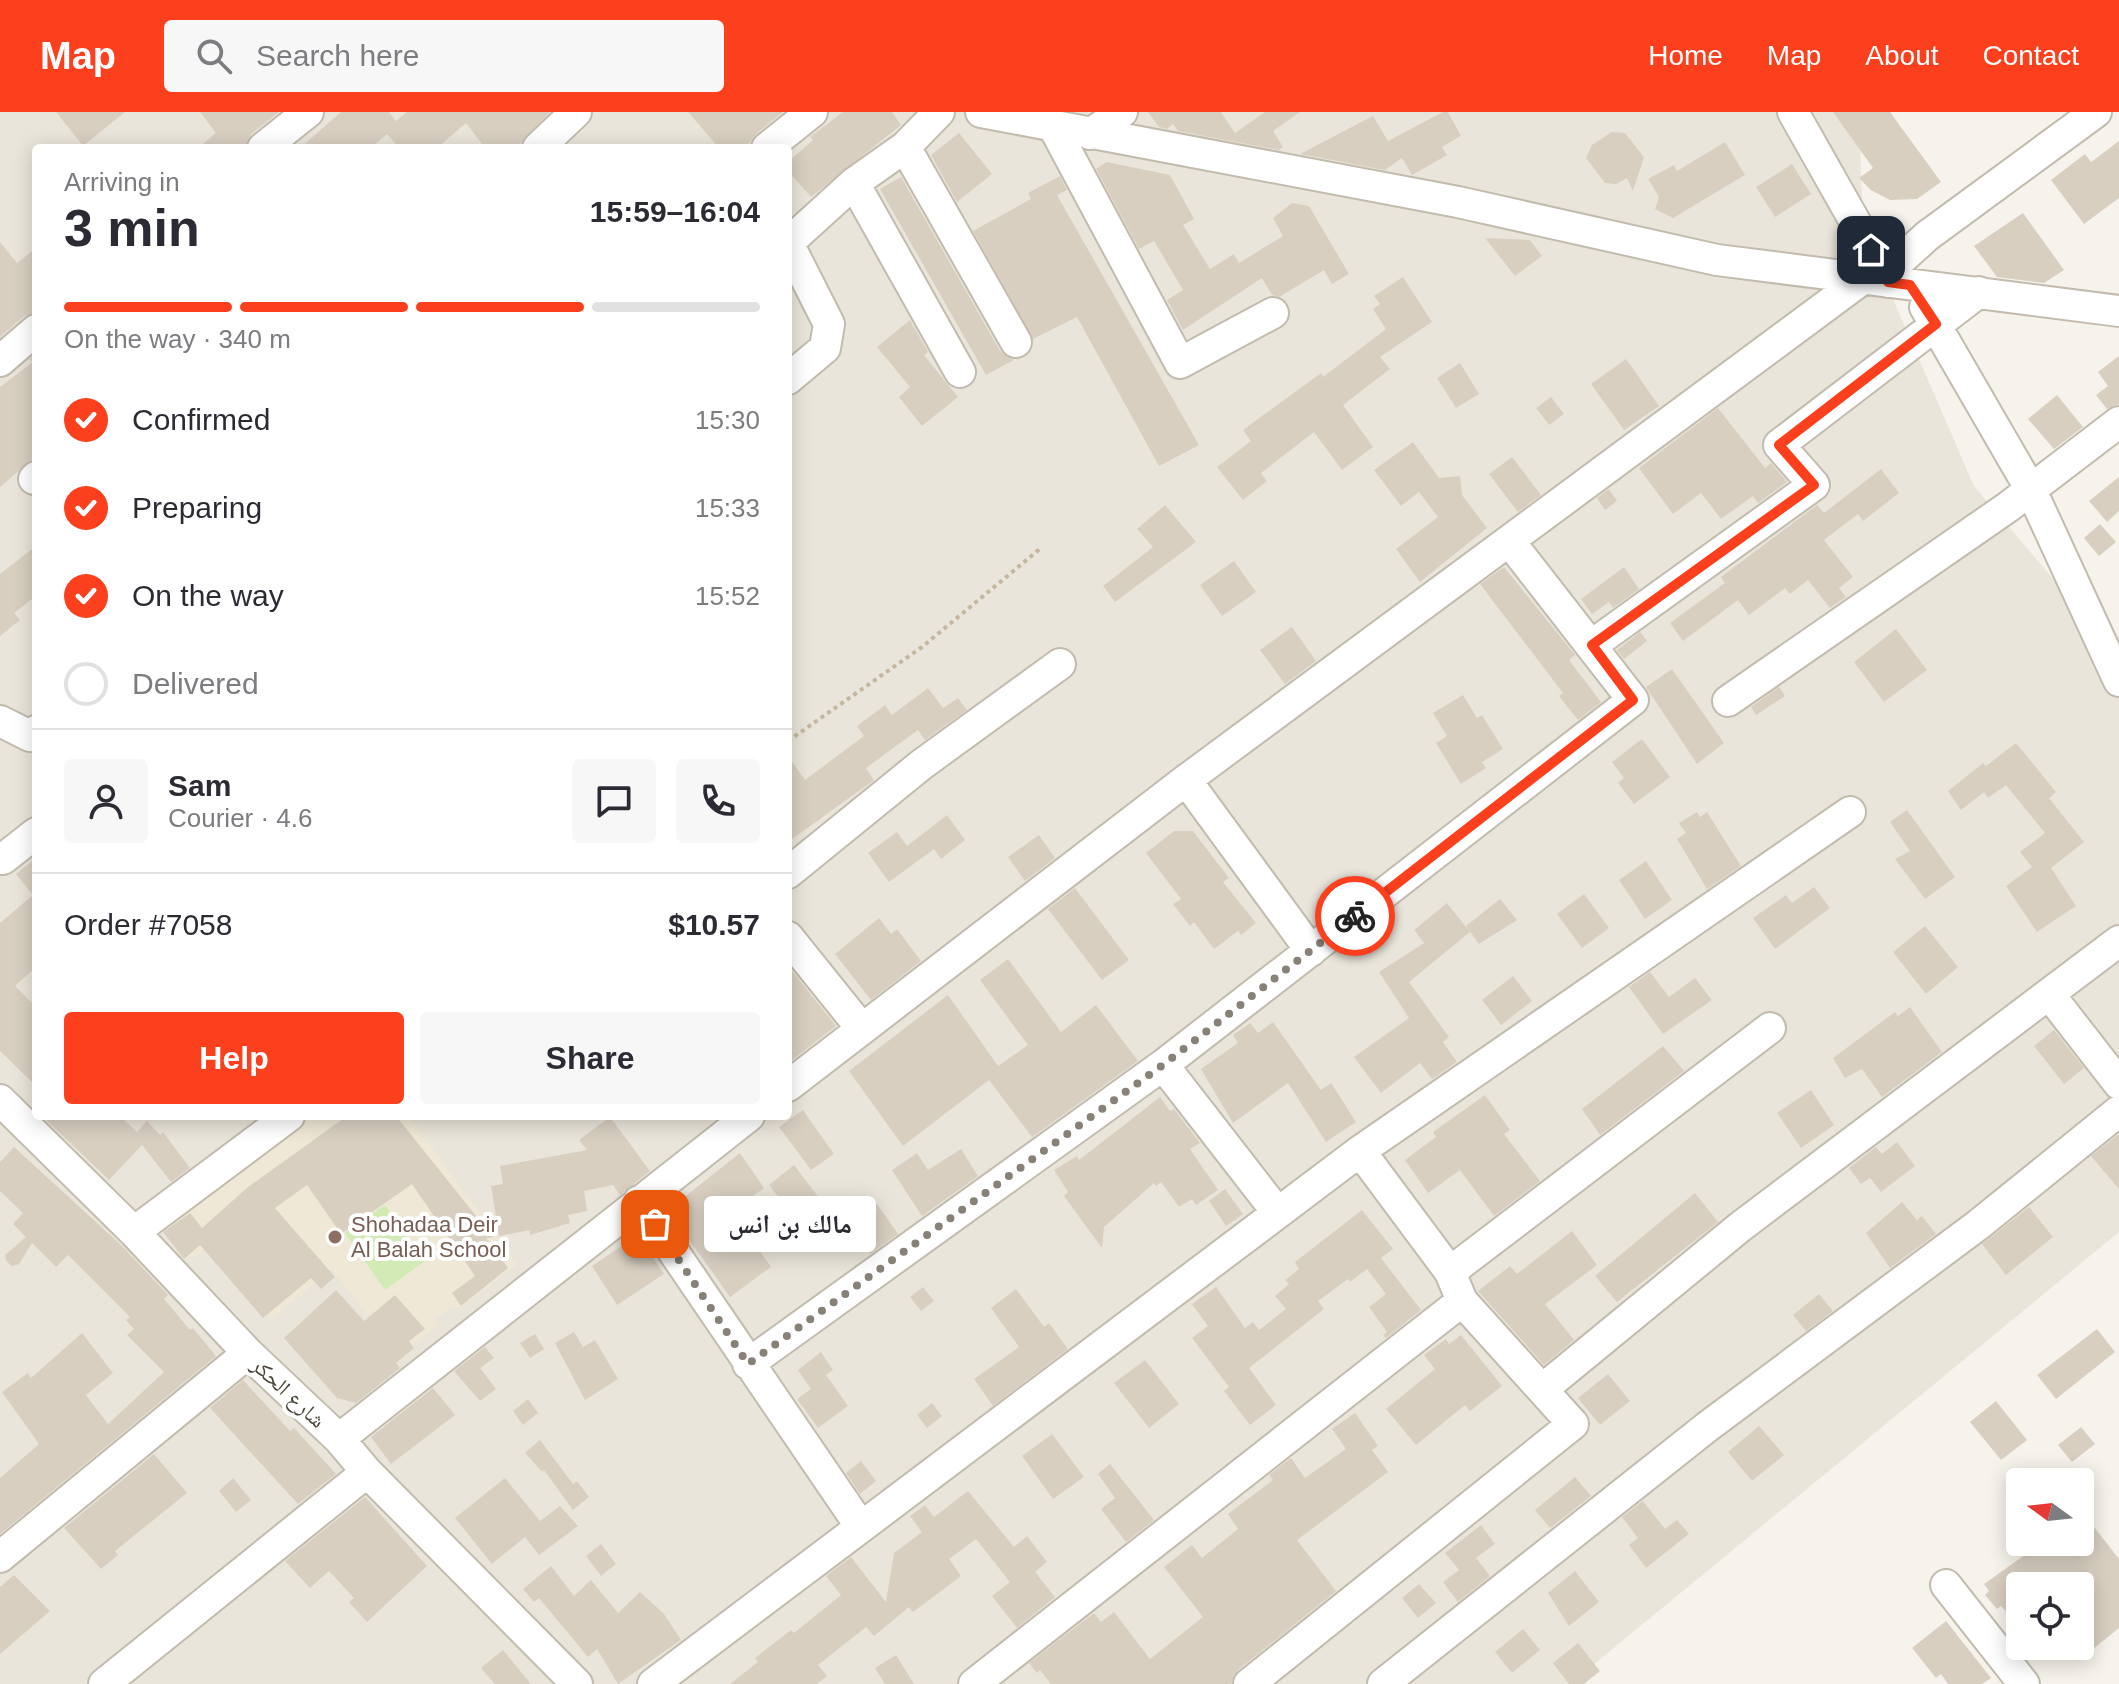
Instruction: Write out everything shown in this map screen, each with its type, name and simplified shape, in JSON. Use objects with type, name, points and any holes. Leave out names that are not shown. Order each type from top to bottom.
[{"type":"street","points":[[268,144],[308,112]]},
{"type":"street","points":[[542,144],[576,112]]},
{"type":"street","points":[[772,144],[812,112]]},
{"type":"street","points":[[792,239],[854,183],[905,147],[939,112]]},
{"type":"street","points":[[981,112],[1458,202],[1717,260],[1888,278],[2119,311]]},
{"type":"street","points":[[1090,134],[1122,112]]},
{"type":"street","points":[[1793,112],[1888,278],[1936,324],[2031,490],[2119,681]]},
{"type":"street","points":[[792,1083],[1186,780],[1510,542],[1888,278],[1927,236],[2096,112]]},
{"type":"street","points":[[1053,126],[1180,363],[1273,313]]},
{"type":"street","points":[[905,147],[1016,342]]},
{"type":"street","points":[[854,183],[960,372]]},
{"type":"street","points":[[792,251],[829,324],[825,348],[792,376]]},
{"type":"street","points":[[1592,645],[1814,485],[1779,445],[1979,292]]},
{"type":"street","points":[[0,361],[32,333]]},
{"type":"street","points":[[1728,701],[2031,490],[2119,422]]},
{"type":"street","points":[[748,1364],[1163,1065],[1633,700],[1510,542]]},
{"type":"street","points":[[792,870],[921,765],[1060,664]]},
{"type":"street","points":[[0,721],[32,734]]},
{"type":"street","points":[[1186,780],[1311,951]]},
{"type":"street","points":[[653,1684],[1360,1151],[1850,812]]},
{"type":"street","points":[[3,859],[32,836]]},
{"type":"street","points":[[1544,1388],[1740,1227],[2119,941]]},
{"type":"street","points":[[792,942],[862,1029]]},
{"type":"street","points":[[2049,994],[2119,1084]]},
{"type":"street","points":[[1450,1272],[1770,1028]]},
{"type":"street","points":[[1163,1065],[1277,1212]]},
{"type":"street","name":"شارع الحكر","points":[[0,1100],[134,1232],[248,1353],[339,1439],[367,1472],[577,1684]]},
{"type":"street","points":[[1383,1684],[1707,1427],[1978,1225],[2119,1111]]},
{"type":"street","points":[[134,1232],[284,1120]]},
{"type":"street","points":[[339,1439],[744,1120]]},
{"type":"street","points":[[1249,1684],[1573,1424],[1544,1388],[1462,1301],[1450,1272],[1360,1151]]},
{"type":"street","points":[[639,1201],[861,1527]]},
{"type":"street","points":[[974,1684],[1462,1301]]},
{"type":"street","points":[[0,1557],[248,1353]]},
{"type":"street","points":[[104,1684],[367,1472]]},
{"type":"street","points":[[1946,1585],[2024,1684]]},
{"type":"path","points":[[792,738],[922,647],[1041,548]]},
{"type":"shaded area","points":[[0,112],[1855,112],[1859,119],[1863,230],[1974,486],[2119,656],[2119,1232],[1570,1684],[0,1684]]},
{"type":"shaded area","name":"Shohadaa Deir Al Balah School","points":[[296,1120],[412,1120],[517,1264],[460,1308],[452,1308],[435,1319],[436,1327],[399,1356],[332,1269],[271,1320],[204,1249],[192,1259],[162,1225]]},
{"type":"green space","points":[[385,1205],[425,1261],[385,1290],[345,1233]]},
{"type":"building","points":[[56,112],[125,112],[85,144],[81,144]]},
{"type":"building","points":[[200,112],[279,112],[251,134],[247,144],[203,144],[216,133]]},
{"type":"building","points":[[341,112],[389,112],[396,121],[407,112],[550,112],[520,144],[482,144],[466,123],[442,144],[396,144],[387,134],[376,144],[305,144]]},
{"type":"building","points":[[688,112],[783,112],[748,144],[716,144]]},
{"type":"building","points":[[843,112],[892,112],[901,125],[811,197],[792,176],[792,158],[813,140],[810,137]]},
{"type":"building","points":[[1148,112],[1221,112],[1235,133],[1265,112],[1300,112],[1273,131],[1283,147],[1279,150],[1178,131],[1173,124],[1167,129],[1159,127]]},
{"type":"building","points":[[1448,112],[1461,136],[1442,147],[1447,155],[1412,175],[1402,158],[1385,170],[1300,154],[1373,116],[1388,141]]},
{"type":"building","points":[[1833,112],[1890,112],[1941,182],[1917,199],[1890,200],[1871,190],[1859,178],[1873,168]]},
{"type":"building","points":[[1612,132],[1625,133],[1644,157],[1633,191],[1627,178],[1616,184],[1605,183],[1586,158],[1592,145]]},
{"type":"building","points":[[959,133],[992,174],[957,202],[931,155]]},
{"type":"building","points":[[2119,141],[2119,198],[2084,224],[2051,180],[2085,154],[2091,162]]},
{"type":"building","points":[[1725,142],[1745,175],[1673,218],[1655,209],[1659,197],[1648,179],[1674,165],[1677,171]]},
{"type":"building","points":[[1107,162],[1170,175],[1194,219],[1183,225],[1210,269],[1234,254],[1239,263],[1283,236],[1273,218],[1292,203],[1309,206],[1349,274],[1332,284],[1324,270],[1279,297],[1272,295],[1262,278],[1183,330],[1167,300],[1183,290],[1154,241],[1139,249],[1096,169]]},
{"type":"building","points":[[1792,164],[1811,194],[1775,217],[1756,187]]},
{"type":"building","points":[[1060,176],[1067,190],[1057,195],[1199,445],[1159,466],[1077,317],[1033,339],[973,231],[1031,199],[1028,193]]},
{"type":"building","points":[[901,177],[1000,351],[1014,360],[986,375],[880,189]]},
{"type":"building","points":[[2023,213],[2064,270],[2044,283],[1997,277],[1974,246]]},
{"type":"building","points":[[1485,238],[1530,240],[1542,256],[1515,276]]},
{"type":"building","points":[[0,242],[17,263],[32,251],[32,313],[24,316],[0,337]]},
{"type":"building","points":[[1403,277],[1432,322],[1380,357],[1390,369],[1343,405],[1373,447],[1342,470],[1314,432],[1261,473],[1267,481],[1243,500],[1217,467],[1251,441],[1243,430],[1321,373],[1323,377],[1386,329],[1373,309],[1380,304],[1374,296]]},
{"type":"building","points":[[910,320],[928,352],[924,355],[958,397],[922,426],[899,397],[910,387],[877,347]]},
{"type":"building","points":[[2119,356],[2119,404],[2107,409],[2096,395],[2108,386],[2098,372]]},
{"type":"building","points":[[1626,359],[1659,406],[1624,430],[1591,384]]},
{"type":"building","points":[[32,363],[32,459],[0,487],[0,387]]},
{"type":"building","points":[[1460,363],[1479,394],[1456,408],[1437,378]]},
{"type":"building","points":[[2057,395],[2083,427],[2054,449],[2028,419]]},
{"type":"building","points":[[1551,397],[1564,414],[1549,425],[1536,408]]},
{"type":"building","points":[[1718,408],[1765,468],[1771,463],[1787,482],[1758,503],[1753,496],[1721,519],[1701,493],[1673,514],[1639,468]]},
{"type":"building","points":[[1413,442],[1439,478],[1460,476],[1462,495],[1487,528],[1420,582],[1396,549],[1438,517],[1419,492],[1401,506],[1374,470]]},
{"type":"building","points":[[1512,457],[1541,495],[1518,512],[1489,474]]},
{"type":"building","points":[[1881,469],[1899,493],[1863,521],[1858,514],[1824,540],[1853,577],[1839,588],[1846,597],[1830,608],[1808,580],[1790,594],[1785,588],[1749,615],[1738,600],[1683,641],[1670,623],[1725,583],[1721,577],[1817,505],[1824,513]]},
{"type":"building","points":[[2119,477],[2119,511],[2107,522],[2089,501]]},
{"type":"building","points":[[1609,489],[1617,501],[1605,510],[1597,498]]},
{"type":"building","points":[[1165,505],[1196,542],[1115,602],[1103,586],[1153,547],[1137,529]]},
{"type":"building","points":[[2100,524],[2116,542],[2099,556],[2084,538]]},
{"type":"building","points":[[32,549],[32,599],[14,613],[20,620],[0,636],[0,574]]},
{"type":"building","points":[[1234,561],[1256,592],[1222,616],[1200,585]]},
{"type":"building","points":[[1504,567],[1575,655],[1569,660],[1601,702],[1578,720],[1559,696],[1563,693],[1480,584]]},
{"type":"building","points":[[1624,567],[1639,589],[1613,608],[1609,602],[1592,614],[1581,599]]},
{"type":"building","points":[[1292,627],[1316,661],[1285,684],[1260,650]]},
{"type":"building","points":[[1896,629],[1927,670],[1884,702],[1854,662]]},
{"type":"building","points":[[1640,632],[1647,641],[1624,659],[1617,650]]},
{"type":"building","points":[[1672,669],[1724,743],[1697,764],[1646,687]]},
{"type":"building","points":[[1779,687],[1785,696],[1756,715],[1751,707]]},
{"type":"building","points":[[928,688],[943,708],[958,698],[967,710],[925,740],[918,730],[866,768],[874,780],[792,839],[792,762],[805,780],[864,736],[857,726],[885,705],[892,715]]},
{"type":"building","points":[[1463,695],[1477,718],[1482,715],[1503,749],[1482,762],[1486,768],[1461,784],[1436,743],[1447,736],[1433,713]]},
{"type":"building","points":[[1642,739],[1670,777],[1634,804],[1618,783],[1624,778],[1612,762]]},
{"type":"building","points":[[2016,743],[2056,792],[2049,798],[2084,842],[2051,868],[2076,906],[2037,932],[2006,886],[2032,867],[2020,852],[2045,833],[2006,785],[1988,798],[1984,792],[1961,810],[1948,791],[1983,763],[1986,766]]},
{"type":"building","points":[[1907,810],[1955,877],[1925,899],[1895,859],[1910,851],[1890,822]]},
{"type":"building","points":[[1697,812],[1700,817],[1707,812],[1741,866],[1707,889],[1677,839],[1686,833],[1679,823]]},
{"type":"building","points":[[947,815],[965,840],[941,859],[934,849],[889,882],[868,853],[897,832],[907,846]]},
{"type":"building","points":[[1174,831],[1193,831],[1229,878],[1223,882],[1256,923],[1241,935],[1238,931],[1214,949],[1194,922],[1190,926],[1173,904],[1181,899],[1146,853]]},
{"type":"building","points":[[1039,835],[1055,858],[1025,881],[1008,857]]},
{"type":"building","points":[[32,861],[32,894],[16,874]]},
{"type":"building","points":[[1646,861],[1672,900],[1645,919],[1619,880]]},
{"type":"building","points":[[1341,884],[1351,896],[1327,915],[1317,903]]},
{"type":"building","points":[[1814,887],[1830,908],[1775,949],[1753,918],[1786,895],[1792,903]]},
{"type":"building","points":[[1075,888],[1129,960],[1102,980],[1048,909]]},
{"type":"building","points":[[1584,894],[1609,928],[1582,948],[1557,914]]},
{"type":"building","points":[[32,896],[32,971],[15,986],[32,1003],[32,1082],[0,1051],[0,923]]},
{"type":"building","points":[[1500,899],[1517,920],[1479,944],[1466,926]]},
{"type":"building","points":[[1447,903],[1470,932],[1409,982],[1449,1037],[1443,1042],[1457,1062],[1432,1079],[1420,1063],[1381,1093],[1354,1057],[1409,1018],[1379,972],[1424,943],[1414,930]]},
{"type":"building","points":[[879,918],[891,934],[897,929],[921,961],[871,1000],[835,954]]},
{"type":"building","points":[[1925,926],[1958,967],[1926,994],[1893,952]]},
{"type":"building","points":[[1008,959],[1061,1032],[1096,1005],[1138,1061],[1032,1137],[989,1080],[903,1146],[849,1071],[948,995],[998,1066],[1028,1045],[980,980]]},
{"type":"building","points":[[792,971],[836,1026],[792,1060]]},
{"type":"building","points":[[1650,972],[1669,997],[1695,978],[1712,1000],[1663,1034],[1629,987]]},
{"type":"building","points":[[1513,976],[1532,1001],[1501,1025],[1482,1000]]},
{"type":"building","points":[[1910,1007],[1942,1052],[1882,1097],[1862,1069],[1845,1078],[1833,1058],[1895,1012],[1898,1016]]},
{"type":"building","points":[[1273,1022],[1321,1090],[1331,1083],[1356,1122],[1326,1142],[1288,1083],[1233,1123],[1201,1069],[1238,1043],[1233,1035],[1250,1023],[1258,1033]]},
{"type":"building","points":[[2054,1030],[2084,1068],[2064,1084],[2034,1046]]},
{"type":"building","points":[[1663,1046],[1684,1071],[1600,1135],[1582,1109]]},
{"type":"building","points":[[1811,1090],[1834,1125],[1801,1148],[1777,1113]]},
{"type":"building","points":[[1485,1095],[1510,1130],[1504,1134],[1540,1181],[1494,1216],[1460,1170],[1428,1193],[1405,1160],[1436,1137],[1433,1132]]},
{"type":"building","points":[[1160,1097],[1170,1111],[1174,1109],[1200,1143],[1190,1149],[1218,1190],[1196,1205],[1192,1199],[1179,1207],[1161,1182],[1156,1186],[1154,1183],[1104,1227],[1102,1248],[1064,1196],[1068,1192],[1054,1170],[1077,1156],[1079,1160]]},
{"type":"building","points":[[803,1110],[834,1154],[811,1170],[779,1127]]},
{"type":"building","points":[[46,1120],[124,1120],[137,1132],[147,1121],[160,1135],[163,1132],[190,1168],[171,1182],[142,1145],[109,1180]]},
{"type":"building","points":[[341,1120],[399,1120],[493,1237],[486,1238],[508,1268],[461,1306],[452,1293],[475,1276],[412,1184],[341,1234],[307,1185],[275,1208],[335,1277],[321,1289],[311,1278],[263,1318],[200,1245],[184,1259],[163,1232],[190,1213],[202,1228],[248,1187]]},
{"type":"building","points":[[606,1120],[612,1120],[650,1171],[620,1195],[613,1185],[584,1191],[587,1211],[568,1215],[570,1223],[530,1235],[530,1230],[499,1236],[491,1186],[503,1184],[500,1166],[587,1150],[579,1140]]},
{"type":"building","points":[[2119,1134],[2119,1189],[2091,1156]]},
{"type":"building","points":[[1897,1142],[1915,1166],[1881,1192],[1870,1178],[1861,1184],[1849,1168],[1876,1147],[1882,1154]]},
{"type":"building","points":[[14,1147],[121,1245],[168,1295],[164,1299],[216,1356],[0,1534],[0,1478],[39,1444],[2,1392],[28,1373],[31,1378],[82,1333],[113,1373],[86,1395],[108,1424],[164,1372],[127,1335],[134,1329],[126,1320],[130,1317],[68,1255],[56,1267],[32,1243],[19,1264],[12,1266],[6,1261],[5,1255],[26,1237],[13,1224],[23,1213],[0,1191],[0,1162]]},
{"type":"building","points":[[961,1149],[978,1176],[922,1216],[892,1170],[917,1153],[928,1170]]},
{"type":"building","points":[[740,1153],[764,1188],[732,1211],[771,1267],[730,1297],[668,1210]]},
{"type":"building","points":[[794,1165],[820,1199],[795,1218],[769,1185]]},
{"type":"building","points":[[1225,1189],[1243,1214],[1226,1226],[1209,1201]]},
{"type":"building","points":[[1695,1193],[1718,1222],[1617,1302],[1595,1276]]},
{"type":"building","points":[[875,1201],[898,1234],[870,1254],[847,1222]]},
{"type":"building","points":[[1902,1202],[1917,1220],[1922,1216],[1936,1234],[1890,1268],[1866,1233]]},
{"type":"building","points":[[2029,1207],[2053,1237],[2006,1275],[1982,1244]]},
{"type":"building","points":[[1362,1210],[1393,1249],[1381,1258],[1421,1310],[1386,1338],[1383,1335],[1387,1332],[1369,1307],[1386,1294],[1367,1269],[1350,1282],[1348,1279],[1318,1301],[1324,1309],[1249,1368],[1276,1405],[1250,1425],[1224,1391],[1229,1387],[1192,1338],[1208,1326],[1192,1304],[1216,1287],[1245,1328],[1253,1322],[1259,1330],[1286,1309],[1275,1296],[1289,1284],[1285,1280],[1299,1269],[1295,1262]]},
{"type":"building","points":[[1572,1231],[1597,1265],[1545,1304],[1574,1340],[1544,1365],[1478,1291],[1510,1266],[1517,1274]]},
{"type":"building","points":[[629,1241],[644,1244],[664,1274],[617,1305],[592,1266]]},
{"type":"building","points":[[923,1287],[934,1301],[921,1311],[910,1297]]},
{"type":"building","points":[[1016,1289],[1044,1327],[1049,1323],[1068,1349],[993,1406],[974,1379],[1019,1347],[991,1308]]},
{"type":"building","points":[[336,1290],[364,1321],[395,1295],[425,1329],[409,1341],[414,1348],[396,1363],[400,1368],[356,1403],[337,1398],[284,1338]]},
{"type":"building","points":[[1819,1294],[1833,1311],[1806,1331],[1793,1315]]},
{"type":"building","points":[[2097,1329],[2115,1352],[2056,1399],[2037,1375]]},
{"type":"building","points":[[574,1332],[583,1347],[595,1340],[618,1379],[585,1400],[555,1343]]},
{"type":"building","points":[[535,1334],[544,1349],[530,1358],[520,1343]]},
{"type":"building","points":[[1461,1335],[1502,1386],[1470,1411],[1465,1405],[1416,1445],[1386,1409],[1435,1369],[1424,1355],[1446,1339],[1449,1344]]},
{"type":"building","points":[[485,1347],[494,1358],[480,1368],[496,1389],[480,1401],[454,1371]]},
{"type":"building","points":[[821,1352],[833,1370],[826,1375],[848,1406],[818,1428],[797,1399],[811,1389],[798,1370]]},
{"type":"building","points":[[1145,1360],[1179,1404],[1149,1428],[1114,1383]]},
{"type":"building","points":[[1608,1374],[1630,1401],[1600,1425],[1578,1398]]},
{"type":"building","points":[[243,1380],[290,1431],[294,1428],[336,1474],[298,1504],[210,1408]]},
{"type":"building","points":[[433,1388],[455,1415],[391,1464],[371,1437]]},
{"type":"building","points":[[528,1399],[538,1413],[523,1425],[513,1411]]},
{"type":"building","points":[[1996,1401],[2027,1440],[2001,1460],[1970,1422]]},
{"type":"building","points":[[932,1403],[942,1416],[927,1428],[917,1415]]},
{"type":"building","points":[[1355,1413],[1378,1446],[1372,1450],[1388,1472],[1297,1540],[1336,1591],[1238,1670],[1231,1684],[1051,1684],[1040,1670],[1037,1673],[1029,1663],[1094,1613],[1101,1622],[1114,1612],[1150,1659],[1203,1617],[1164,1567],[1192,1545],[1202,1558],[1238,1529],[1228,1514],[1273,1480],[1269,1475],[1291,1458],[1305,1478],[1346,1449],[1332,1429]]},
{"type":"building","points":[[1759,1426],[1784,1455],[1752,1481],[1728,1452]]},
{"type":"building","points":[[2081,1427],[2095,1444],[2072,1462],[2058,1445]]},
{"type":"building","points":[[1052,1434],[1084,1477],[1053,1499],[1022,1456]]},
{"type":"building","points":[[540,1440],[573,1484],[577,1481],[589,1497],[573,1510],[544,1470],[542,1472],[525,1453]]},
{"type":"building","points":[[154,1454],[187,1493],[115,1551],[118,1555],[101,1569],[64,1528]]},
{"type":"building","points":[[861,1461],[876,1481],[860,1494],[846,1473]]},
{"type":"building","points":[[1110,1464],[1154,1520],[1126,1542],[1101,1509],[1115,1498],[1098,1474]]},
{"type":"building","points":[[1575,1477],[1591,1496],[1550,1528],[1535,1510]]},
{"type":"building","points":[[233,1478],[251,1500],[236,1512],[219,1491]]},
{"type":"building","points":[[505,1478],[540,1521],[560,1506],[578,1526],[539,1555],[525,1537],[492,1564],[455,1518]]},
{"type":"building","points":[[968,1491],[1014,1547],[1027,1536],[1047,1562],[1035,1572],[1055,1597],[1017,1628],[992,1596],[1010,1582],[976,1539],[949,1559],[961,1576],[913,1612],[909,1607],[874,1636],[866,1627],[818,1665],[827,1676],[817,1684],[730,1684],[758,1662],[755,1658],[791,1630],[794,1633],[841,1595],[826,1576],[851,1557],[886,1602],[894,1553],[922,1532],[910,1516],[925,1505],[934,1517]]},
{"type":"building","points":[[365,1497],[427,1566],[367,1622],[349,1602],[354,1598],[329,1571],[310,1588],[285,1561]]},
{"type":"building","points":[[1643,1501],[1665,1529],[1677,1520],[1689,1534],[1646,1568],[1629,1545],[1638,1538],[1622,1517]]},
{"type":"building","points":[[1481,1525],[1495,1544],[1476,1558],[1490,1576],[1458,1602],[1443,1582],[1459,1570],[1445,1553]]},
{"type":"building","points":[[2094,1527],[2119,1559],[2119,1628],[2094,1648],[2094,1572],[2006,1572],[2006,1612],[2001,1606],[1997,1609],[1985,1595],[1989,1591],[1984,1584],[2023,1556],[2094,1556]]},
{"type":"building","points":[[601,1544],[616,1564],[601,1576],[586,1556]]},
{"type":"building","points":[[551,1566],[574,1596],[591,1580],[618,1613],[640,1592],[664,1614],[681,1640],[618,1684],[597,1649],[588,1657],[539,1598],[534,1602],[523,1589]]},
{"type":"building","points":[[1575,1571],[1599,1602],[1569,1626],[1548,1593]]},
{"type":"building","points":[[14,1575],[50,1611],[0,1654],[0,1587]]},
{"type":"building","points":[[1419,1584],[1436,1603],[1418,1618],[1402,1598]]},
{"type":"building","points":[[1946,1621],[1991,1678],[1982,1684],[1948,1684],[1941,1674],[1936,1678],[1912,1648]]},
{"type":"building","points":[[1523,1629],[1540,1650],[1512,1673],[1495,1652]]},
{"type":"building","points":[[1578,1643],[1600,1671],[1584,1684],[1569,1684],[1553,1663]]},
{"type":"building","points":[[503,1650],[531,1684],[495,1684],[481,1668]]},
{"type":"building","points":[[896,1655],[914,1684],[885,1684],[875,1668]]},
{"type":"way so far","points":[[655,1224],[748,1364],[1163,1065],[1355,916]]},
{"type":"place","name":"مالك بن انس","points":[[655,1224]]},
{"type":"place","name":"Shohadaa Deir Al Balah School","points":[[335,1237]]},
{"type":"route","points":[[1355,916],[1633,700],[1592,645],[1814,485],[1779,445],[1936,324],[1910,285],[1888,282],[1894,266],[1871,250]]}]
